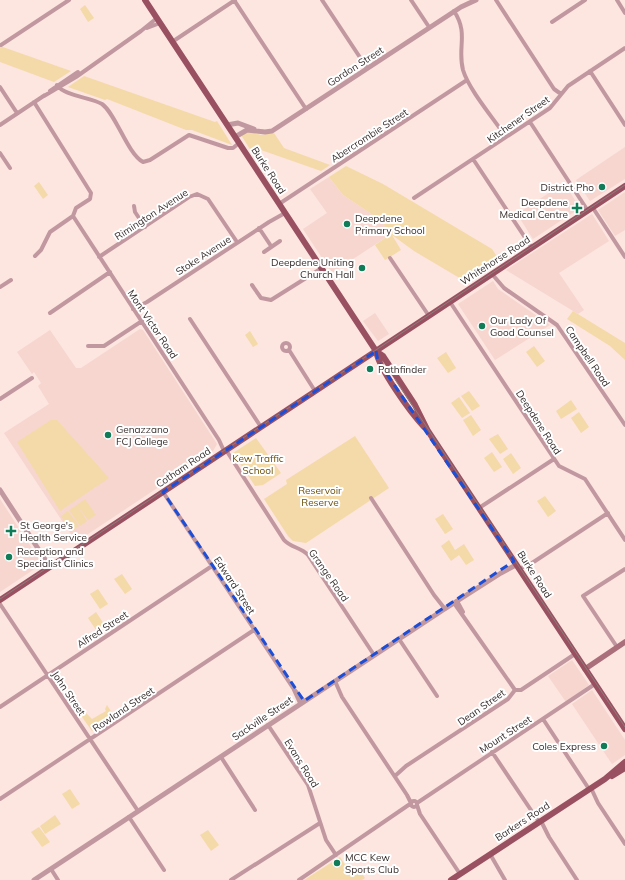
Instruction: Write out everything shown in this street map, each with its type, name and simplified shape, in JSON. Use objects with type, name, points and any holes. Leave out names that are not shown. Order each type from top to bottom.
[{"type":"main road","name":"Burke Road","points":[[145,0],[376,351],[383,356],[412,400],[428,431],[575,654],[624,725]]},
{"type":"main road","name":"Whitehorse Road","points":[[376,351],[625,186]]},
{"type":"main road","name":"Cotham Road","points":[[0,600],[376,351]]},
{"type":"main road","points":[[585,668],[625,642]]},
{"type":"main road","name":"Barkers Road","points":[[605,779],[625,762]]},
{"type":"main road","name":"Barkers Road","points":[[451,880],[589,789],[625,768]]},
{"type":"street","points":[[1,45],[69,0]]},
{"type":"street","points":[[172,42],[234,0],[306,109]]},
{"type":"street","points":[[322,0],[367,68]]},
{"type":"street","points":[[411,0],[429,28]]},
{"type":"street","name":"Gordon Street","points":[[461,7],[467,0]]},
{"type":"street","name":"Gordon Street","points":[[235,137],[247,130],[265,132],[272,131],[454,11],[476,0]]},
{"type":"street","points":[[496,0],[554,89],[561,94]]},
{"type":"street","points":[[552,22],[585,0]]},
{"type":"street","points":[[617,0],[625,13]]},
{"type":"street","points":[[454,11],[463,32],[461,60],[468,80],[506,137]]},
{"type":"street","points":[[0,124],[158,20]]},
{"type":"street","name":"Kitchener Street","points":[[414,198],[553,106],[568,86],[625,48]]},
{"type":"street","points":[[590,71],[625,125]]},
{"type":"street","name":"Abercrombie Street","points":[[279,204],[468,80]]},
{"type":"street","points":[[60,85],[69,92],[103,106],[143,162],[150,160],[189,135],[228,148],[233,148],[239,143]]},
{"type":"street","points":[[0,87],[17,113]]},
{"type":"street","points":[[32,103],[92,194],[90,199],[74,210],[73,216],[48,234],[41,250],[35,256]]},
{"type":"street","points":[[530,122],[625,257]]},
{"type":"street","points":[[227,125],[238,123],[257,131]]},
{"type":"street","points":[[0,153],[10,168]]},
{"type":"street","points":[[474,159],[532,248]]},
{"type":"street","name":"Rimington Avenue","points":[[100,256],[192,196],[201,195],[210,201],[237,242]]},
{"type":"street","points":[[134,206],[135,212],[145,227]]},
{"type":"street","name":"Stoke Avenue","points":[[134,310],[284,212]]},
{"type":"street","name":"Mont Victor Road","points":[[73,216],[226,450]]},
{"type":"street","points":[[259,228],[271,246]]},
{"type":"street","points":[[264,252],[280,241]]},
{"type":"street","points":[[390,258],[428,316]]},
{"type":"street","points":[[252,285],[261,298],[271,300],[322,268]]},
{"type":"street","points":[[50,313],[110,272]]},
{"type":"street","name":"Campbell Road","points":[[492,274],[504,288],[557,325],[625,426]]},
{"type":"street","points":[[0,287],[11,280]]},
{"type":"street","name":"Deepdene Road","points":[[450,302],[554,459],[564,470],[585,479],[625,540]]},
{"type":"street","points":[[190,319],[261,427]]},
{"type":"street","points":[[88,346],[104,346],[142,321]]},
{"type":"street","points":[[289,350],[316,391]]},
{"type":"street","points":[[0,399],[32,378]]},
{"type":"street","name":"Grange Road","points":[[226,450],[284,540],[290,546],[303,550],[308,555],[374,655]]},
{"type":"street","points":[[479,508],[554,459]]},
{"type":"street","points":[[0,490],[50,567]]},
{"type":"street","name":"Edward Street","points":[[163,492],[302,702]]},
{"type":"street","points":[[371,498],[444,609]]},
{"type":"street","points":[[518,567],[532,563],[608,514]]},
{"type":"street","name":"Alfred Street","points":[[0,707],[212,566]]},
{"type":"street","name":"Sackville Street","points":[[34,880],[444,609],[500,573],[518,567]]},
{"type":"street","points":[[618,647],[583,596],[625,569]]},
{"type":"street","points":[[456,602],[515,690]]},
{"type":"street","name":"John Street","points":[[0,604],[138,811]]},
{"type":"street","name":"Rowland Street","points":[[0,800],[254,630]]},
{"type":"street","points":[[399,639],[437,696]]},
{"type":"street","name":"Dean Street","points":[[395,776],[406,766],[508,699],[515,690],[521,690],[575,654]]},
{"type":"street","points":[[332,682],[460,874]]},
{"type":"street","name":"Mount Street","points":[[299,880],[595,684]]},
{"type":"street","points":[[543,719],[625,844]]},
{"type":"street","name":"Evans Road","points":[[268,725],[308,785],[326,841],[336,855]]},
{"type":"street","points":[[492,752],[577,880]]},
{"type":"street","points":[[221,757],[255,810]]},
{"type":"street","points":[[129,817],[164,870]]},
{"type":"street","points":[[231,880],[320,823]]},
{"type":"street","points":[[488,855],[505,880]]},
{"type":"street","points":[[51,869],[58,880]]},
{"type":"highlighted area","points":[[376,351],[378,361],[514,561],[304,701],[163,492]]},
{"type":"shaded area","points":[[625,147],[625,179],[590,201],[576,180]]},
{"type":"shaded area","name":"Deepdene Primary School","points":[[329,177],[343,195],[379,219],[391,234],[332,273],[303,229],[327,213],[310,189]]},
{"type":"shaded area","points":[[564,183],[580,208],[533,239],[517,214]]},
{"type":"shaded area","points":[[625,192],[625,230],[615,236],[598,210]]},
{"type":"shaded area","points":[[592,214],[609,241],[559,273],[584,310],[578,314],[506,270]]},
{"type":"shaded area","points":[[493,281],[498,289],[550,325],[495,360],[458,304]]},
{"type":"shaded area","points":[[375,313],[389,334],[378,341],[363,321]]},
{"type":"shaded area","name":"Genazzano FCJ College","points":[[140,329],[143,330],[217,444],[213,451],[76,542],[4,433],[49,404],[38,386],[41,383],[34,372],[32,374],[17,352],[50,330],[76,368],[81,368]]},
{"type":"shaded area","name":"St George's Health Service","points":[[0,499],[42,564],[0,592]]},
{"type":"shaded area","points":[[572,660],[589,685],[566,702],[548,676]]},
{"type":"shaded area","points":[[592,690],[625,740],[625,755],[612,764],[572,704]]},
{"type":"green space","points":[[85,5],[94,18],[88,22],[80,9]]},
{"type":"green space","points":[[0,46],[71,71],[54,82],[0,62]]},
{"type":"green space","points":[[84,76],[215,122],[217,121],[232,145],[192,130],[186,130],[107,99],[105,100],[68,87]]},
{"type":"green space","points":[[248,131],[261,135],[274,133],[284,148],[330,165],[321,171],[261,150],[253,154],[241,135]]},
{"type":"green space","points":[[346,166],[383,184],[492,249],[500,261],[468,283],[414,251],[392,235],[401,250],[385,260],[375,245],[391,234],[379,219],[343,195],[329,177]]},
{"type":"green space","points":[[39,182],[48,195],[43,199],[34,186]]},
{"type":"green space","points":[[573,311],[625,343],[625,360],[610,346],[567,319]]},
{"type":"green space","points":[[250,331],[258,344],[253,347],[245,335]]},
{"type":"green space","points":[[534,346],[545,361],[537,367],[526,352]]},
{"type":"green space","points":[[446,352],[456,368],[448,373],[437,358]]},
{"type":"green space","points":[[469,391],[480,406],[472,411],[461,396]]},
{"type":"green space","points":[[459,397],[470,413],[462,418],[451,403]]},
{"type":"green space","points":[[571,400],[577,409],[561,419],[556,411]]},
{"type":"green space","points":[[579,412],[589,427],[581,433],[571,418]]},
{"type":"green space","points":[[471,415],[481,430],[473,436],[463,420]]},
{"type":"green space","points":[[51,420],[57,420],[109,478],[60,511],[17,442]]},
{"type":"green space","points":[[498,434],[508,449],[500,454],[489,439]]},
{"type":"green space","name":"Reservoir Reserve","points":[[355,436],[389,488],[306,543],[293,541],[288,536],[264,499],[287,484],[286,480]]},
{"type":"green space","name":"Kew Traffic School","points":[[256,438],[281,473],[263,485],[255,486],[233,453]]},
{"type":"green space","points":[[492,452],[502,467],[494,472],[484,458]]},
{"type":"green space","points":[[511,453],[521,468],[513,474],[503,459]]},
{"type":"green space","points":[[545,496],[556,511],[548,517],[537,501]]},
{"type":"green space","points":[[85,499],[96,515],[88,520],[77,505]]},
{"type":"green space","points":[[77,505],[87,521],[80,526],[69,510]]},
{"type":"green space","points":[[68,511],[79,526],[71,532],[61,516]]},
{"type":"green space","points":[[443,514],[453,529],[445,534],[435,519]]},
{"type":"green space","points":[[449,540],[455,550],[464,544],[474,560],[466,565],[459,555],[451,561],[441,546]]},
{"type":"green space","points":[[122,574],[132,589],[125,594],[114,579]]},
{"type":"green space","points":[[98,589],[108,604],[100,609],[90,594]]},
{"type":"green space","points":[[96,612],[106,627],[98,633],[88,618]]},
{"type":"green space","points":[[107,705],[114,716],[92,731],[82,717],[84,711],[92,719],[106,711],[105,709]]},
{"type":"green space","points":[[70,789],[80,804],[72,809],[62,794]]},
{"type":"green space","points":[[55,815],[61,824],[45,834],[40,826]]},
{"type":"green space","points":[[39,827],[50,842],[42,847],[31,832]]},
{"type":"green space","points":[[208,830],[219,845],[211,851],[200,835]]},
{"type":"green space","name":"MCC Kew Sports Club","points":[[340,857],[351,874],[359,869],[365,878],[362,880],[304,880]]},
{"type":"tram line","points":[[0,599],[625,185]]},
{"type":"tram line","points":[[395,379],[625,727]]},
{"type":"place","name":"District Pho","points":[[602,187]]},
{"type":"place","name":"Deepdene Medical Centre","points":[[577,208]]},
{"type":"place","name":"Deepdene Primary School","points":[[347,224]]},
{"type":"place","name":"Deepdene Uniting Church Hall","points":[[362,268]]},
{"type":"place","name":"Our Lady Of Good Counsel","points":[[482,326]]},
{"type":"place","name":"Pathfinder","points":[[370,369]]},
{"type":"place","name":"Genazzano FCJ College","points":[[108,435]]},
{"type":"place","name":"St George's Health Service","points":[[11,531]]},
{"type":"place","name":"Reception and Specialist Clinics","points":[[9,557]]},
{"type":"place","name":"Coles Express","points":[[604,746]]},
{"type":"place","name":"MCC Kew Sports Club","points":[[337,863]]}]
